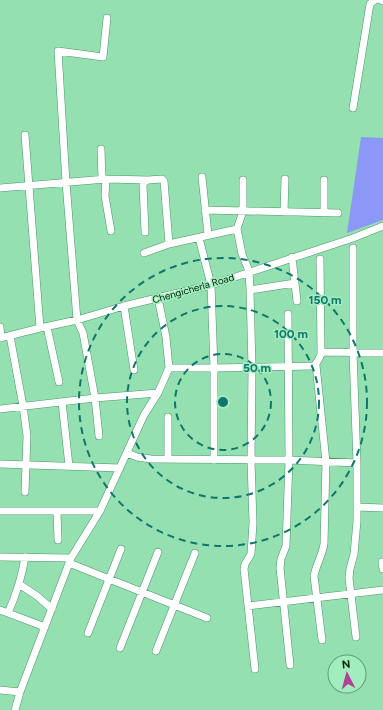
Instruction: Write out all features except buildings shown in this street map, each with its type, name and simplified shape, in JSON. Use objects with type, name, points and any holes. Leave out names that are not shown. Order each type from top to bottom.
[{"type":"street","points":[[353,108],[370,4],[375,0]]},
{"type":"street","points":[[99,436],[95,398],[83,333],[77,320],[66,182],[58,51],[104,57],[107,18]]},
{"type":"street","points":[[25,135],[44,328],[59,382]]},
{"type":"street","points":[[100,149],[105,196],[111,231]]},
{"type":"street","points":[[202,177],[208,235]]},
{"type":"street","points":[[0,188],[104,179],[162,179],[164,181],[169,244]]},
{"type":"street","points":[[284,212],[285,179]]},
{"type":"street","points":[[145,232],[143,185],[144,182],[148,180]]},
{"type":"street","points":[[242,180],[243,211],[237,229],[242,254],[249,271],[252,367],[251,460],[253,523],[251,554],[244,566],[255,669]]},
{"type":"street","points":[[324,180],[324,213]]},
{"type":"street","points":[[205,210],[338,213]]},
{"type":"street","name":"Chengicherla Road","points":[[0,338],[77,320],[99,312],[211,285],[249,271],[353,238],[383,226]]},
{"type":"street","points":[[144,253],[169,244],[237,229]]},
{"type":"street","points":[[199,238],[211,285],[214,368],[214,460]]},
{"type":"street","points":[[353,248],[353,353],[357,463],[357,521],[355,545],[349,578],[356,638]]},
{"type":"street","points":[[292,258],[297,301]]},
{"type":"street","points":[[320,259],[321,354],[316,365],[326,462],[324,544],[322,554],[315,568],[314,576],[322,640]]},
{"type":"street","points":[[250,290],[295,284]]},
{"type":"street","points":[[15,710],[20,692],[70,561],[100,512],[144,415],[158,393],[169,368],[166,337],[158,298]]},
{"type":"street","points":[[124,306],[134,370]]},
{"type":"street","points":[[288,314],[289,460],[286,546],[281,559],[280,568],[290,665]]},
{"type":"street","points":[[0,327],[0,338]]},
{"type":"street","points":[[10,336],[27,436],[24,492]]},
{"type":"street","points":[[321,354],[326,351],[383,353]]},
{"type":"street","points":[[169,368],[289,367],[316,365]]},
{"type":"street","points":[[0,410],[95,398],[158,393]]},
{"type":"street","points":[[62,402],[69,466]]},
{"type":"street","points":[[168,418],[168,459]]},
{"type":"street","points":[[127,453],[137,457],[151,459],[289,460],[357,463]]},
{"type":"street","points":[[0,464],[120,468]]},
{"type":"street","points":[[357,507],[383,508]]},
{"type":"street","points":[[0,511],[100,512]]},
{"type":"street","points":[[57,512],[58,540]]},
{"type":"street","points":[[88,633],[121,549]]},
{"type":"street","points":[[120,648],[158,552]]},
{"type":"street","points":[[156,651],[195,553]]},
{"type":"street","points":[[0,556],[70,561],[109,579],[207,618]]},
{"type":"street","points":[[8,613],[19,584],[25,557]]},
{"type":"street","points":[[19,584],[37,596],[52,609]]},
{"type":"street","points":[[248,606],[383,590]]},
{"type":"street","points":[[0,610],[44,627]]},
{"type":"street","points":[[0,690],[20,692]]},
{"type":"water","points":[[361,137],[383,138],[383,220],[347,233]]}]
